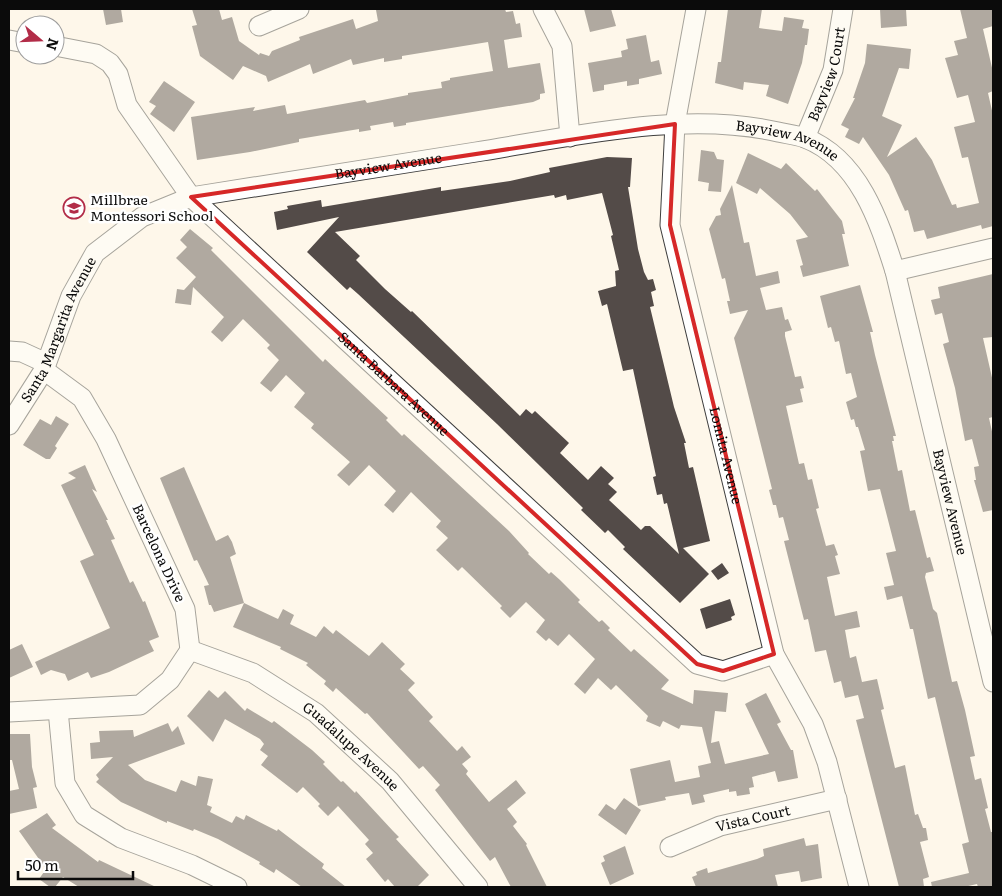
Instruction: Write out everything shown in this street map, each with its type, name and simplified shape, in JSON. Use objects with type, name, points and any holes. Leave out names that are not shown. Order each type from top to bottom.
[{"type":"street","points":[[259,26],[299,9]]},
{"type":"street","points":[[543,9],[562,46],[570,137]]},
{"type":"street","name":"Lomita Avenue","points":[[696,9],[675,124],[670,225],[774,654],[814,724],[827,762],[859,887]]},
{"type":"street","name":"Bayview Court","points":[[805,138],[834,70],[843,9]]},
{"type":"street","name":"Santa Barbara Avenue","points":[[65,48],[96,54],[110,63],[118,74],[127,105],[191,197],[697,664],[723,671],[774,654]]},
{"type":"street","name":"Bayview Avenue","points":[[191,197],[570,137],[675,124],[748,125],[805,138],[834,155],[871,203],[895,271],[993,682]]},
{"type":"street","name":"Santa Margarita Avenue","points":[[9,425],[45,366],[71,296],[95,253],[142,217],[191,197]]},
{"type":"street","points":[[895,271],[993,248]]},
{"type":"street","name":"Barcelona Drive","points":[[9,351],[22,352],[45,366],[82,398],[106,439],[185,609],[190,650]]},
{"type":"street","points":[[9,712],[140,705],[170,680],[190,650]]},
{"type":"street","name":"Guadalupe Avenue","points":[[190,650],[253,673],[316,713],[390,782],[478,887]]},
{"type":"street","points":[[58,710],[65,783],[84,815],[121,838],[192,865],[237,887]]},
{"type":"street","name":"Vista Court","points":[[670,847],[720,826],[837,799]]},
{"type":"highlighted area","points":[[675,124],[670,225],[774,654],[723,671],[697,664],[191,197]]},
{"type":"building","points":[[103,9],[121,9],[123,22],[106,25]]},
{"type":"building","points":[[192,9],[219,9],[222,20],[232,17],[239,41],[259,55],[260,53],[269,56],[272,51],[300,40],[299,37],[353,19],[356,29],[378,21],[376,10],[505,9],[506,12],[513,11],[516,24],[520,23],[522,37],[504,40],[508,68],[540,63],[545,93],[540,94],[540,99],[533,102],[406,123],[406,125],[394,127],[393,122],[370,126],[371,130],[359,132],[359,129],[299,139],[299,142],[197,160],[191,117],[255,107],[253,111],[285,105],[287,114],[365,100],[367,103],[408,95],[408,93],[442,88],[441,82],[450,80],[450,78],[493,71],[488,42],[402,56],[402,59],[384,62],[384,58],[353,65],[351,59],[313,74],[310,64],[268,82],[266,76],[243,66],[233,80],[200,56],[192,26],[197,25]]},
{"type":"building","points":[[584,9],[611,9],[616,26],[590,32]]},
{"type":"building","points":[[728,9],[762,9],[759,28],[782,31],[784,17],[804,20],[802,28],[809,29],[807,45],[805,45],[802,63],[788,104],[766,96],[769,85],[744,82],[743,90],[715,83],[718,62],[721,62]]},
{"type":"building","points":[[880,9],[906,9],[907,26],[881,28]]},
{"type":"building","points":[[960,9],[993,9],[993,26],[983,29],[993,72],[993,91],[988,93],[993,115],[993,226],[982,229],[981,225],[927,239],[924,230],[914,232],[908,210],[905,211],[889,175],[863,137],[859,144],[845,137],[849,129],[841,125],[855,98],[853,98],[865,63],[867,44],[911,49],[909,69],[899,68],[882,116],[902,125],[887,157],[916,137],[932,160],[952,205],[956,204],[957,208],[979,203],[968,157],[962,158],[954,127],[975,122],[968,95],[957,98],[945,58],[958,55],[954,41],[967,38]]},
{"type":"building","points":[[646,35],[651,62],[659,60],[662,74],[639,79],[639,84],[627,86],[627,81],[604,85],[604,90],[593,92],[588,63],[622,57],[621,51],[628,49],[626,39]]},
{"type":"building","points":[[164,81],[195,102],[174,132],[150,114],[156,106],[149,102]]},
{"type":"building","points":[[701,150],[714,152],[717,159],[724,160],[721,192],[708,191],[709,183],[698,181]]},
{"type":"building","points":[[748,153],[781,169],[786,163],[815,191],[817,189],[842,221],[845,234],[842,234],[849,266],[803,277],[800,266],[803,265],[796,240],[808,237],[790,214],[760,188],[757,194],[736,183]]},
{"type":"building","points":[[607,157],[632,158],[630,187],[628,187],[638,249],[644,272],[648,280],[653,279],[656,290],[651,292],[654,306],[650,307],[674,407],[686,443],[684,443],[689,468],[693,467],[710,541],[683,548],[709,574],[680,603],[623,549],[625,547],[608,530],[605,533],[581,510],[583,508],[497,424],[358,294],[350,287],[347,290],[307,252],[339,217],[277,230],[274,212],[288,209],[287,206],[321,200],[322,207],[441,187],[441,191],[510,181],[550,172],[549,168]],"holes":[[[602,193],[613,235],[611,236],[619,270],[615,271],[616,286],[598,291],[602,306],[607,304],[623,371],[633,369],[656,476],[653,477],[657,495],[662,494],[664,504],[667,503],[679,554],[650,526],[645,526],[641,530],[609,500],[617,492],[608,484],[614,478],[601,466],[588,480],[560,453],[569,443],[535,411],[532,414],[526,409],[520,416],[412,311],[385,289],[356,260],[360,256],[335,232],[554,195],[555,198],[566,195],[567,200]]]},
{"type":"building","points":[[732,185],[744,243],[749,242],[756,276],[778,271],[780,283],[760,288],[766,310],[782,307],[785,320],[788,319],[792,330],[785,332],[785,336],[795,377],[801,376],[804,388],[800,389],[803,402],[786,406],[799,464],[804,463],[808,480],[812,479],[819,508],[816,509],[826,546],[834,544],[838,555],[835,556],[840,574],[827,577],[835,616],[857,611],[860,627],[845,630],[850,658],[856,656],[862,682],[877,679],[884,709],[881,710],[895,768],[905,765],[915,815],[918,814],[923,828],[926,828],[928,840],[920,842],[929,877],[923,879],[924,887],[899,887],[856,720],[864,718],[858,695],[845,698],[841,681],[834,683],[826,650],[815,652],[808,619],[804,620],[784,541],[789,540],[783,517],[779,518],[776,505],[773,505],[769,490],[772,489],[734,338],[748,310],[730,314],[727,301],[730,301],[725,278],[722,279],[709,229],[716,216],[721,215],[720,209]]},
{"type":"building","points":[[190,229],[213,248],[211,250],[323,362],[325,359],[388,418],[386,420],[402,436],[404,434],[509,531],[528,554],[549,574],[551,572],[560,580],[580,600],[578,602],[599,622],[602,620],[610,628],[608,630],[631,652],[634,649],[669,680],[661,689],[693,704],[694,690],[728,693],[726,712],[715,711],[711,743],[719,741],[725,764],[769,754],[745,704],[766,693],[781,722],[777,724],[791,750],[793,750],[798,778],[778,782],[775,771],[752,777],[754,787],[749,788],[750,794],[737,796],[736,791],[729,792],[729,789],[703,795],[705,802],[692,805],[689,793],[665,797],[666,800],[638,806],[630,769],[670,760],[675,782],[700,777],[698,766],[711,763],[702,727],[681,725],[679,729],[663,721],[660,727],[646,721],[648,716],[616,685],[611,690],[598,678],[585,694],[574,684],[595,659],[569,634],[558,646],[549,638],[546,641],[536,632],[545,620],[526,602],[510,618],[500,608],[502,606],[462,567],[458,571],[436,550],[448,538],[436,527],[441,521],[411,492],[393,513],[384,505],[396,491],[369,465],[349,486],[337,475],[350,462],[311,428],[314,424],[294,407],[305,393],[286,375],[271,392],[260,383],[279,360],[267,348],[270,345],[243,319],[222,342],[211,332],[224,317],[193,287],[191,305],[175,303],[177,289],[184,290],[196,277],[176,258],[187,247],[180,240]]},
{"type":"building","points":[[993,274],[993,337],[983,338],[993,382],[993,417],[989,418],[993,436],[993,510],[983,512],[974,480],[976,480],[974,467],[979,466],[972,439],[965,441],[955,388],[943,344],[949,342],[942,313],[935,315],[931,300],[940,298],[938,287]]},
{"type":"building","points":[[860,285],[873,332],[870,332],[875,355],[896,436],[893,436],[894,441],[892,441],[898,471],[902,470],[910,511],[915,510],[927,558],[930,557],[934,571],[926,573],[925,577],[933,609],[937,613],[952,682],[957,681],[965,710],[975,756],[970,757],[975,780],[981,778],[988,808],[985,809],[991,832],[993,832],[993,887],[978,887],[977,884],[964,887],[932,887],[931,882],[969,873],[962,844],[969,842],[935,697],[928,699],[913,629],[910,629],[902,596],[887,600],[884,587],[894,585],[886,553],[896,551],[880,489],[868,491],[860,451],[865,450],[858,427],[856,427],[854,419],[851,420],[846,402],[857,397],[851,373],[846,374],[839,341],[835,342],[831,327],[828,328],[820,296]]},
{"type":"building","points":[[56,416],[69,424],[55,446],[57,448],[50,459],[46,459],[23,445],[40,419],[51,425]]},
{"type":"building","points":[[85,465],[97,492],[92,489],[108,520],[106,520],[115,539],[111,540],[130,583],[133,581],[143,602],[145,601],[159,637],[149,641],[154,651],[109,672],[91,678],[88,672],[68,681],[65,674],[51,670],[41,675],[35,662],[110,628],[80,561],[94,555],[61,485],[76,478],[68,473]]},
{"type":"building","points":[[184,467],[216,541],[228,535],[232,542],[236,554],[230,557],[244,603],[214,612],[211,605],[209,605],[204,586],[209,585],[197,560],[194,561],[160,478]]},
{"type":"building","points":[[722,563],[729,573],[718,580],[711,571]]},
{"type":"building","points":[[730,599],[735,615],[731,617],[732,620],[706,629],[700,609]]},
{"type":"building","points":[[244,603],[278,619],[283,609],[294,615],[290,624],[316,637],[324,626],[333,634],[336,630],[369,656],[382,642],[405,664],[400,669],[415,683],[408,690],[433,717],[429,721],[457,751],[462,746],[471,757],[462,764],[468,771],[466,774],[489,802],[516,780],[526,793],[507,809],[517,822],[513,826],[527,844],[547,887],[511,887],[495,857],[490,861],[435,790],[440,785],[423,766],[419,769],[367,713],[365,714],[336,688],[333,692],[324,684],[326,681],[306,665],[308,663],[280,649],[281,647],[233,627]]},
{"type":"building","points":[[22,644],[33,667],[9,678],[9,650]]},
{"type":"building","points":[[209,690],[218,698],[225,691],[245,711],[247,708],[272,723],[274,721],[312,750],[325,762],[323,764],[341,782],[343,781],[355,793],[356,791],[399,837],[396,839],[429,875],[417,887],[395,887],[388,879],[385,882],[366,859],[373,853],[365,844],[369,840],[338,806],[328,816],[318,806],[320,804],[303,787],[297,793],[261,765],[268,756],[260,750],[264,744],[260,739],[225,719],[213,742],[187,716]]},
{"type":"building","points":[[168,723],[172,732],[178,726],[185,744],[128,765],[145,780],[176,792],[181,780],[196,786],[198,776],[213,779],[207,805],[212,807],[210,812],[232,823],[236,816],[244,820],[246,815],[277,831],[278,829],[324,864],[322,868],[346,887],[302,887],[276,869],[274,873],[259,864],[260,862],[218,839],[194,829],[193,831],[167,821],[167,823],[121,802],[96,782],[99,779],[96,775],[113,757],[91,759],[90,743],[100,742],[99,731],[133,730],[134,737]]},
{"type":"building","points":[[9,734],[30,734],[32,767],[37,787],[33,788],[37,808],[9,814],[9,791],[19,789],[12,760],[9,760]]},
{"type":"building","points":[[624,798],[641,810],[626,835],[598,815],[606,804],[615,810]]},
{"type":"building","points":[[47,813],[56,825],[52,828],[98,862],[99,860],[156,887],[79,887],[63,877],[55,887],[50,887],[39,879],[46,869],[19,831]]},
{"type":"building","points":[[804,838],[806,846],[818,844],[822,878],[801,882],[799,871],[775,875],[778,887],[696,887],[692,877],[697,875],[696,872],[707,868],[708,873],[757,859],[764,856],[763,849]]},
{"type":"building","points":[[625,846],[634,874],[610,885],[601,863],[605,861],[603,856]]},
{"type":"place","name":"Millbrae Montessori School","points":[[74,208]]}]
